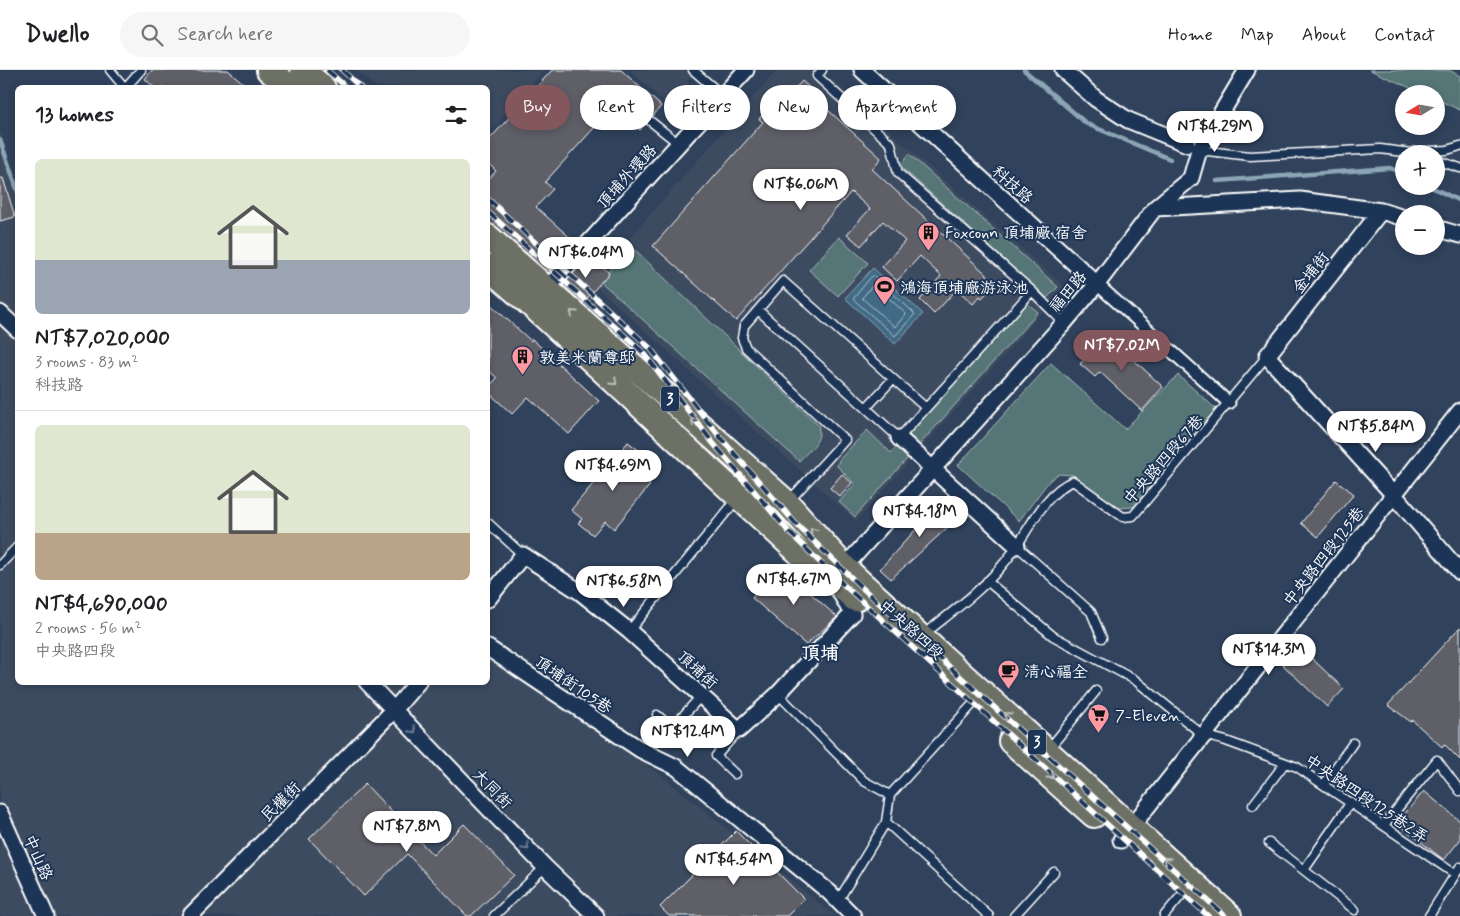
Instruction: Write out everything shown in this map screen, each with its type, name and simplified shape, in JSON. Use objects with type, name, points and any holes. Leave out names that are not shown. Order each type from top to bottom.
[{"type":"main road","points":[[284,79],[309,85]]},
{"type":"main road","name":"中央路四段","points":[[490,239],[539,298],[738,497],[807,560],[839,573],[920,637],[977,699],[1047,751],[1126,833]]},
{"type":"main road","name":"中央路四段","points":[[490,268],[539,298],[787,503],[839,573],[1186,889],[1229,916]]},
{"type":"main road","name":"中央路四段","points":[[1186,889],[1205,916]]},
{"type":"street","name":"頂埔外環路","points":[[732,85],[746,70]]},
{"type":"street","name":"科技路","points":[[862,70],[1229,403]]},
{"type":"street","points":[[1063,70],[1096,99],[1128,120],[1193,147]]},
{"type":"street","name":"福田路","points":[[839,573],[934,469],[1097,284],[1155,208],[1191,178],[1193,147],[1247,70]]},
{"type":"street","name":"頂埔外環路","points":[[539,298],[692,130]]},
{"type":"street","points":[[1155,208],[1300,200],[1381,211],[1395,215]]},
{"type":"street","name":"金埔街","points":[[1267,356],[1381,211]]},
{"type":"street","points":[[1445,231],[1460,235]]},
{"type":"street","points":[[0,313],[15,327]]},
{"type":"street","points":[[1267,356],[1394,495],[1460,572]]},
{"type":"street","name":"中央路四段125巷","points":[[1126,833],[1460,411]]},
{"type":"street","points":[[899,438],[1017,546]]},
{"type":"street","points":[[490,596],[523,555]]},
{"type":"street","name":"頂埔街","points":[[523,555],[580,592],[629,631],[739,730]]},
{"type":"street","points":[[739,730],[778,694],[852,614],[839,573]]},
{"type":"street","name":"頂埔街105巷","points":[[490,649],[641,750],[676,768],[838,901],[853,916]]},
{"type":"street","name":"大同街","points":[[370,685],[545,867],[596,916]]},
{"type":"street","points":[[394,710],[415,685]]},
{"type":"street","name":"民權街","points":[[190,916],[394,710]]},
{"type":"street","name":"中山路","points":[[0,813],[46,916]]},
{"type":"lane","points":[[110,70],[122,85]]},
{"type":"lane","points":[[128,85],[140,70]]},
{"type":"lane","points":[[693,70],[710,85]]},
{"type":"lane","points":[[822,70],[817,76],[891,144],[898,172],[1032,291],[1064,322]]},
{"type":"lane","points":[[654,123],[679,144]]},
{"type":"lane","points":[[1445,150],[1460,146]]},
{"type":"lane","points":[[1193,147],[1250,156],[1380,149],[1395,151]]},
{"type":"lane","points":[[1445,163],[1460,168]]},
{"type":"lane","points":[[787,503],[845,440],[746,348],[742,338],[744,326],[783,281],[926,408]]},
{"type":"lane","points":[[758,310],[899,438],[1032,291]]},
{"type":"lane","name":"中央路四段67巷","points":[[920,637],[987,581],[1006,562],[1048,499],[1064,484],[1072,481],[1123,517],[1133,516],[1267,356]]},
{"type":"lane","points":[[866,408],[893,379]]},
{"type":"lane","points":[[629,631],[738,497]]},
{"type":"lane","points":[[490,525],[523,555]]},
{"type":"lane","points":[[1017,546],[1091,612],[1102,638]]},
{"type":"lane","points":[[0,565],[15,549]]},
{"type":"lane","points":[[987,581],[1053,636],[1135,680],[1203,734]]},
{"type":"lane","points":[[1047,751],[1096,691]]},
{"type":"lane","points":[[778,694],[864,781],[890,795]]},
{"type":"lane","points":[[658,715],[672,728],[701,696]]},
{"type":"lane","points":[[838,901],[886,822],[890,795],[977,699]]},
{"type":"lane","points":[[734,774],[716,756],[739,730]]},
{"type":"lane","name":"中央路四段125巷2弄","points":[[1203,734],[1226,740],[1298,767],[1384,825],[1458,870]]},
{"type":"lane","points":[[1324,784],[1353,743]]},
{"type":"lane","points":[[1384,825],[1437,760],[1460,791]]},
{"type":"lane","points":[[1254,805],[1285,763]]},
{"type":"lane","points":[[1304,870],[1351,802]]},
{"type":"lane","points":[[886,822],[989,916]]},
{"type":"lane","points":[[1269,843],[1355,910]]},
{"type":"lane","points":[[494,916],[545,867]]},
{"type":"lane","points":[[1429,916],[1458,870]]},
{"type":"lane","points":[[1014,916],[1054,872]]},
{"type":"lane","points":[[1164,916],[1186,889]]},
{"type":"shaded area","points":[[356,70],[544,70],[531,85],[505,85],[505,115],[490,132],[490,85],[374,85]]},
{"type":"shaded area","points":[[630,70],[695,70],[687,81],[690,85],[664,85],[664,102],[654,93],[654,85],[646,85]]},
{"type":"shaded area","points":[[777,70],[820,70],[838,86],[838,130],[888,130],[1065,287],[856,521],[591,282],[724,130],[750,130],[750,101],[760,89],[760,130],[828,130],[828,85],[764,85]]},
{"type":"shaded area","points":[[0,130],[15,176],[15,685],[490,685],[490,659],[661,775],[835,916],[0,916]]},
{"type":"green space","points":[[1370,70],[1449,70],[1460,76],[1460,110],[1445,103],[1445,85],[1404,85]]},
{"type":"green space","points":[[909,154],[1058,287],[1047,298],[900,166]]},
{"type":"green space","points":[[839,237],[868,263],[838,296],[809,270]]},
{"type":"green space","points":[[631,246],[818,425],[819,436],[817,441],[799,461],[600,281]]},
{"type":"green space","points":[[1026,302],[1038,312],[855,517],[839,502],[855,484],[837,466],[839,460],[867,430],[891,453]]},
{"type":"green space","points":[[1051,363],[1125,429],[1178,375],[1216,409],[1133,507],[1119,508],[1073,475],[1058,474],[1049,481],[1019,521],[958,465]]},
{"type":"water","name":"鴻海頂埔廠游泳池","points":[[873,268],[923,314],[895,344],[845,298]]},
{"type":"building","points":[[152,70],[228,70],[246,85],[152,85],[145,79]]},
{"type":"building","points":[[552,70],[621,70],[638,85],[580,85],[580,130],[592,130],[545,182],[553,189],[536,207],[576,243],[549,273],[497,227],[490,225],[490,178],[496,171],[490,165],[490,139],[505,122],[505,130],[570,130],[570,85],[538,85]]},
{"type":"building","points":[[802,81],[806,85],[798,85]]},
{"type":"building","points":[[654,100],[661,106],[654,115]]},
{"type":"building","points":[[828,110],[838,119],[838,130],[850,130],[881,158],[872,169],[996,283],[982,298],[980,296],[973,304],[957,289],[934,314],[920,300],[941,276],[920,256],[897,281],[882,267],[905,241],[883,221],[861,246],[847,234],[870,209],[851,192],[736,321],[653,246],[760,125],[760,130],[828,130]]},
{"type":"building","points":[[0,178],[3,178],[15,217],[0,221]]},
{"type":"building","points":[[590,255],[609,273],[583,303],[563,285]]},
{"type":"building","points":[[490,304],[531,341],[532,339],[599,401],[569,434],[528,397],[512,414],[490,394],[490,386],[497,378],[490,372]]},
{"type":"building","points":[[1106,334],[1163,387],[1142,411],[1100,372],[1095,377],[1080,364]]},
{"type":"building","points":[[628,442],[640,451],[635,457],[644,465],[639,472],[642,475],[641,477],[650,485],[614,529],[605,521],[593,535],[578,523],[582,519],[571,510]]},
{"type":"building","points":[[842,474],[852,483],[840,497],[830,488]]},
{"type":"building","points":[[1336,480],[1354,494],[1318,537],[1301,523]]},
{"type":"building","points":[[945,497],[955,507],[953,516],[944,522],[948,527],[891,579],[880,569]]},
{"type":"building","points":[[779,565],[837,617],[806,645],[752,598]]},
{"type":"building","points":[[1460,627],[1460,760],[1444,744],[1442,747],[1412,720],[1411,722],[1388,705]]},
{"type":"building","points":[[1300,647],[1344,689],[1327,707],[1283,665]]},
{"type":"building","points":[[365,784],[433,855],[464,824],[514,875],[471,916],[467,916],[407,854],[364,896],[309,839]]},
{"type":"building","points":[[1424,791],[1460,821],[1460,840],[1444,860],[1397,823]]},
{"type":"building","points":[[736,831],[804,899],[787,916],[669,916],[660,907]]},
{"type":"waterway","points":[[1024,70],[1087,124],[1170,159]]},
{"type":"waterway","points":[[0,140],[15,183]]},
{"type":"waterway","points":[[1217,181],[1390,168],[1395,170]]},
{"type":"waterway","points":[[1445,194],[1460,201]]},
{"type":"railway","points":[[327,70],[344,85]]},
{"type":"railway","points":[[342,70],[358,85]]},
{"type":"railway","points":[[490,201],[650,348],[720,437],[797,525],[859,585],[1225,916]]},
{"type":"railway","points":[[490,214],[644,353],[713,443],[789,532],[834,576],[1208,916]]},
{"type":"place","name":"Foxconn 頂埔廠 宿舍","points":[[929,251]]},
{"type":"place","name":"鴻海頂埔廠游泳池","points":[[884,306]]},
{"type":"place","name":"敦美米蘭尊邸","points":[[523,376]]},
{"type":"place","name":"清心福全","points":[[1008,690]]},
{"type":"place","name":"7-Eleven","points":[[1099,734]]},
{"type":"district","name":"頂埔","points":[[820,652]]}]
